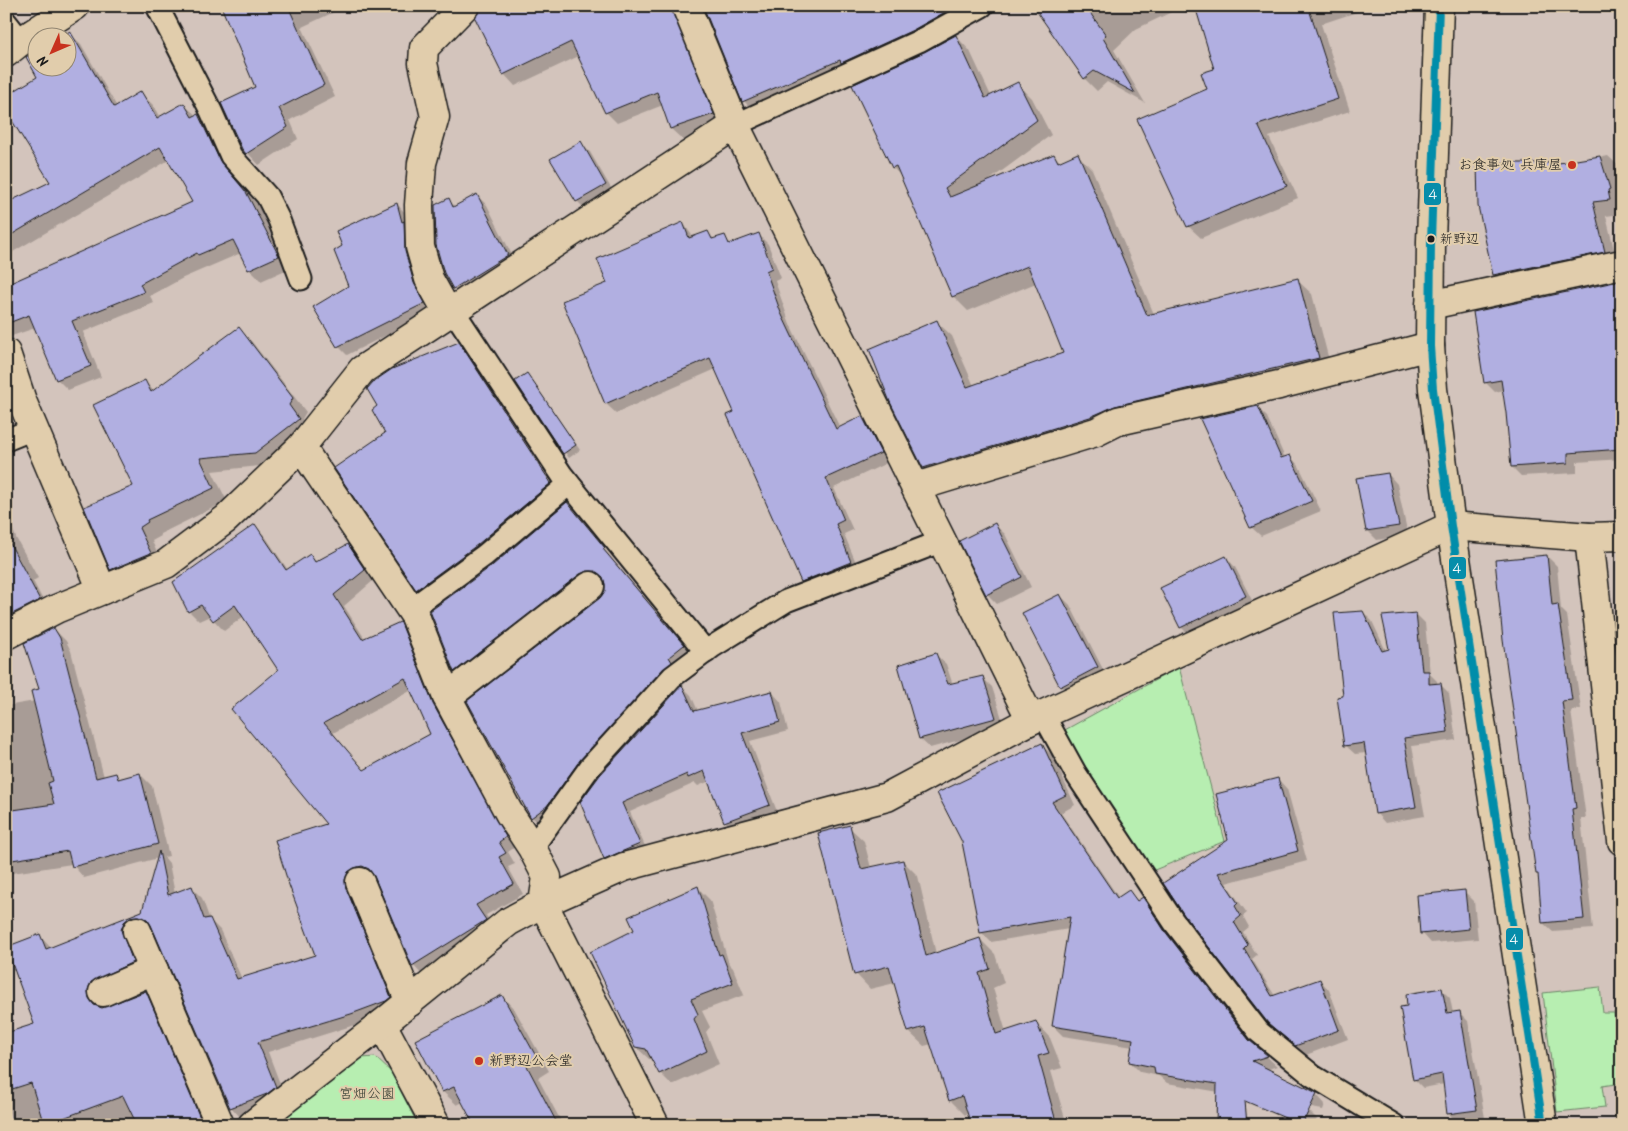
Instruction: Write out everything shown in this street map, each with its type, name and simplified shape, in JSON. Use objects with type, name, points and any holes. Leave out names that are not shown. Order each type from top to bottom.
[{"type":"street","points":[[11,39],[75,6]]},
{"type":"street","points":[[450,312],[429,279],[420,247],[419,205],[422,163],[436,117],[423,63],[424,48],[464,6]]},
{"type":"street","points":[[686,6],[735,125],[942,541],[1037,717]]},
{"type":"street","points":[[1439,6],[1430,305],[1433,389],[1451,526],[1543,1125]]},
{"type":"street","points":[[6,635],[56,609],[166,564],[226,519],[301,447],[362,370],[735,125]]},
{"type":"street","points":[[1430,305],[1622,264]]},
{"type":"street","points":[[916,487],[1096,432],[1118,422],[1279,385],[1430,346]]},
{"type":"street","points":[[6,352],[33,429],[102,590]]},
{"type":"street","points":[[301,447],[411,609],[447,697],[509,813],[532,848],[547,877],[543,902],[655,1125]]},
{"type":"street","points":[[252,1125],[410,1002],[508,922],[543,902],[624,867],[887,797],[1037,717],[1451,526],[1589,537],[1622,536]]},
{"type":"street","points":[[1589,537],[1616,736],[1622,841]]},
{"type":"street","points":[[447,697],[590,586]]},
{"type":"street","points":[[360,882],[410,1002]]},
{"type":"street","points":[[137,932],[220,1125]]},
{"type":"street","points":[[103,992],[154,970]]},
{"type":"street","points":[[382,1024],[436,1125]]},
{"type":"lane","points":[[157,6],[211,112],[231,156],[267,196],[280,220],[301,279]]},
{"type":"lane","points":[[735,125],[919,41],[982,6]]},
{"type":"lane","points":[[450,312],[569,484],[706,652]]},
{"type":"lane","points":[[6,440],[33,429]]},
{"type":"lane","points":[[411,609],[485,555],[569,484]]},
{"type":"lane","points":[[532,848],[590,767],[672,677],[706,652],[786,601],[942,541]]},
{"type":"lane","points":[[1037,717],[1174,922],[1260,1032],[1313,1076],[1394,1125]]},
{"type":"green space","points":[[1179,667],[1225,841],[1152,871],[1063,731]]},
{"type":"green space","points":[[1600,987],[1603,1013],[1614,1013],[1622,1083],[1602,1086],[1605,1107],[1557,1112],[1543,993]]},
{"type":"green space","name":"宮畑公園","points":[[375,1057],[391,1072],[418,1125],[274,1125],[362,1058]]},
{"type":"building","points":[[221,6],[288,6],[324,85],[279,108],[288,127],[246,154],[221,103],[255,87]]},
{"type":"building","points":[[480,6],[671,6],[714,114],[670,129],[657,92],[605,113],[571,42],[503,75],[475,18]]},
{"type":"building","points":[[703,6],[943,6],[945,12],[913,30],[841,63],[840,60],[742,102]]},
{"type":"building","points":[[1033,6],[1085,6],[1106,35],[1103,38],[1135,93],[1094,71],[1084,79]]},
{"type":"building","points":[[1195,6],[1308,6],[1338,99],[1258,125],[1287,186],[1187,227],[1137,119],[1207,89],[1201,73],[1214,69]]},
{"type":"building","points":[[956,35],[985,98],[1018,82],[1037,120],[945,188],[950,197],[1054,154],[1058,162],[1078,153],[1147,315],[1298,278],[1319,358],[1115,406],[1090,417],[923,468],[890,402],[869,349],[937,320],[967,387],[1063,353],[1028,266],[952,297],[896,166],[892,168],[852,85]]},
{"type":"building","points":[[78,45],[114,107],[141,91],[157,118],[184,103],[192,117],[198,114],[220,161],[246,192],[279,256],[248,270],[233,240],[198,255],[197,253],[140,284],[144,292],[72,321],[91,366],[56,380],[29,315],[6,324],[6,285],[192,202],[160,147],[6,238],[6,203],[50,182],[6,111],[6,96],[35,78],[78,78]]},
{"type":"building","points":[[581,141],[606,185],[576,202],[550,159]]},
{"type":"building","points":[[1600,156],[1610,189],[1608,190],[1610,200],[1593,202],[1605,252],[1493,275],[1478,206],[1477,163],[1559,163]]},
{"type":"building","points":[[477,194],[508,255],[453,289],[444,273],[436,245],[435,205],[449,198],[453,207]]},
{"type":"building","points":[[397,203],[402,222],[404,221],[405,251],[414,283],[425,303],[337,347],[313,307],[348,286],[334,251],[342,246],[336,231]]},
{"type":"building","points":[[683,222],[689,238],[708,231],[712,239],[725,235],[729,244],[759,233],[772,268],[766,271],[781,313],[836,429],[862,416],[881,453],[826,478],[844,520],[836,524],[851,562],[801,582],[727,415],[734,412],[710,358],[605,404],[562,301],[607,283],[597,259]]},
{"type":"building","points":[[1619,281],[1622,303],[1622,449],[1568,453],[1568,463],[1511,467],[1501,380],[1484,383],[1473,312]]},
{"type":"building","points":[[239,327],[293,398],[289,405],[299,419],[255,453],[200,458],[214,488],[147,520],[148,522],[139,528],[151,553],[110,570],[84,507],[133,486],[93,405],[145,380],[151,392]]},
{"type":"building","points":[[459,342],[551,483],[477,545],[416,590],[334,468],[385,433],[372,410],[377,406],[367,389],[373,382],[392,369]]},
{"type":"building","points":[[527,373],[576,445],[563,454],[515,381]]},
{"type":"building","points":[[1258,406],[1281,458],[1290,455],[1312,501],[1250,528],[1200,419]]},
{"type":"building","points":[[1388,473],[1399,526],[1366,531],[1356,478]]},
{"type":"building","points":[[567,502],[605,548],[603,549],[684,645],[669,657],[672,662],[581,759],[547,806],[531,818],[467,701],[600,598],[605,591],[603,577],[595,571],[587,571],[580,574],[454,672],[430,611],[493,565]]},
{"type":"building","points":[[995,523],[1022,577],[986,595],[959,541]]},
{"type":"building","points":[[255,524],[286,570],[310,554],[315,562],[348,544],[365,570],[334,595],[362,639],[401,623],[433,704],[506,837],[499,842],[506,853],[499,857],[514,884],[476,905],[486,920],[412,966],[374,876],[369,869],[362,866],[348,872],[345,880],[346,888],[391,997],[386,1001],[351,1014],[258,1042],[276,1087],[267,1094],[230,1108],[151,925],[147,919],[139,916],[130,917],[124,922],[121,930],[133,962],[91,982],[88,990],[89,998],[94,1005],[102,1008],[146,991],[201,1120],[187,1125],[137,1125],[123,1096],[44,1125],[31,1083],[6,1091],[6,1033],[34,1024],[6,947],[40,934],[46,949],[142,911],[159,851],[168,895],[192,886],[204,919],[210,918],[237,979],[315,955],[289,885],[275,840],[326,824],[231,709],[278,670],[235,605],[213,621],[201,605],[188,612],[173,582]],"holes":[[[405,678],[430,734],[364,770],[324,723]]]},
{"type":"building","points":[[6,536],[40,600],[6,617]]},
{"type":"building","points":[[1547,555],[1552,605],[1558,604],[1572,700],[1562,701],[1576,808],[1572,809],[1584,919],[1542,923],[1538,874],[1536,874],[1503,640],[1495,560]]},
{"type":"building","points":[[1226,556],[1246,596],[1180,628],[1160,588]]},
{"type":"building","points":[[1060,594],[1098,667],[1060,687],[1022,613]]},
{"type":"building","points":[[1363,611],[1382,651],[1389,649],[1382,616],[1416,613],[1422,671],[1429,671],[1429,684],[1441,683],[1448,732],[1404,738],[1416,807],[1375,814],[1364,743],[1344,746],[1337,697],[1343,696],[1334,613]]},
{"type":"building","points":[[54,628],[60,638],[96,778],[116,773],[118,779],[140,773],[158,844],[72,867],[68,851],[6,861],[6,811],[54,804],[48,783],[53,781],[31,691],[39,689],[24,643]]},
{"type":"building","points":[[936,653],[948,684],[983,676],[996,718],[919,739],[898,665]]},
{"type":"building","points":[[682,685],[694,711],[772,691],[780,722],[742,733],[770,805],[724,822],[704,771],[688,778],[687,774],[622,803],[640,844],[604,859],[580,802],[600,775]]},
{"type":"building","points":[[1042,743],[1066,795],[1052,802],[1117,898],[1129,890],[1137,901],[1143,897],[1164,930],[1249,1040],[1268,1056],[1252,1061],[1317,1093],[1302,1125],[1245,1101],[1247,1125],[1216,1125],[1217,1084],[1155,1074],[1154,1067],[1129,1062],[1133,1039],[1052,1026],[1070,917],[980,933],[962,842],[937,793]]},
{"type":"building","points":[[1278,778],[1298,851],[1218,873],[1238,903],[1235,906],[1241,916],[1234,922],[1248,945],[1244,949],[1272,996],[1320,979],[1339,1030],[1295,1046],[1268,1023],[1184,915],[1163,883],[1228,840],[1216,794]]},
{"type":"building","points":[[850,825],[861,869],[903,860],[926,956],[980,938],[990,969],[979,973],[996,1034],[1036,1021],[1049,1053],[1038,1056],[1057,1125],[971,1125],[962,1096],[949,1101],[925,1027],[908,1032],[889,966],[854,975],[818,833]]},
{"type":"building","points":[[698,886],[719,955],[722,954],[733,983],[691,999],[698,1014],[694,1019],[707,1051],[659,1074],[646,1049],[635,1047],[590,952],[634,930],[628,917]]},
{"type":"building","points":[[1465,890],[1469,929],[1420,934],[1417,895]]},
{"type":"building","points":[[1442,988],[1447,1013],[1460,1011],[1477,1110],[1447,1114],[1442,1074],[1413,1080],[1400,1007],[1407,1006],[1406,994]]},
{"type":"building","name":"新野辺公会堂","points":[[502,995],[537,1058],[526,1064],[558,1125],[474,1125],[454,1087],[442,1092],[415,1040]]},
{"type":"transit line","name":"４","points":[[1439,6],[1431,241],[1430,346],[1433,389],[1451,526],[1543,1125]]},
{"type":"place","name":"お食事処 兵庫屋","points":[[1572,165]]},
{"type":"place","name":"新野辺","points":[[1431,239]]},
{"type":"place","name":"新野辺公会堂","points":[[479,1061]]}]
